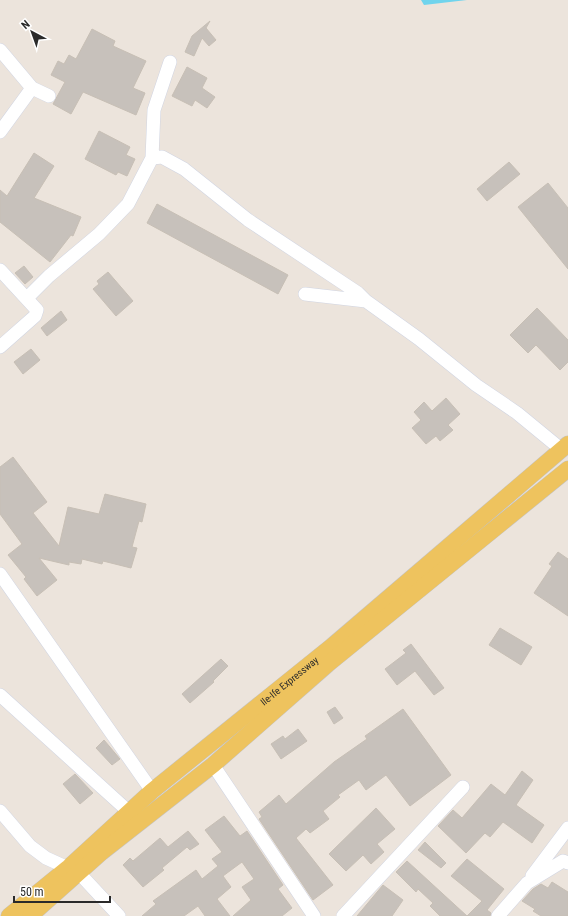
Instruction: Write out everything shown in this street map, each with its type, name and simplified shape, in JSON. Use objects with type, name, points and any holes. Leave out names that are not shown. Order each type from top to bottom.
[{"type":"main road","name":"Ile-Ife Expressway","points":[[30,916],[128,811],[332,646],[565,447]]},
{"type":"main road","name":"Ile-Ife Expressway","points":[[9,916],[102,852],[213,765],[328,664],[568,469]]},
{"type":"street","points":[[0,50],[32,88],[49,96]]},
{"type":"street","points":[[27,298],[49,276],[99,234],[128,204],[152,158],[154,110],[170,62]]},
{"type":"street","points":[[0,132],[32,88]]},
{"type":"street","points":[[152,158],[162,157],[184,169],[248,220],[358,293],[366,301],[419,339],[476,385],[565,447]]},
{"type":"street","points":[[0,270],[37,310],[36,314],[0,347]]},
{"type":"street","points":[[304,294],[366,301]]},
{"type":"street","points":[[0,574],[152,791]]},
{"type":"street","points":[[0,695],[128,811]]},
{"type":"street","points":[[213,765],[314,916]]},
{"type":"street","points":[[343,916],[463,787]]},
{"type":"street","points":[[0,811],[30,846],[46,858],[74,870],[119,916]]},
{"type":"street","points":[[498,916],[527,883],[568,828]]},
{"type":"street","points":[[527,883],[563,861],[568,863]]},
{"type":"water","points":[[421,0],[467,0],[424,5]]},
{"type":"building","points":[[210,21],[206,28],[216,40],[209,46],[202,38],[194,56],[185,52],[192,36]]},
{"type":"building","points":[[92,29],[115,41],[113,46],[146,61],[133,88],[145,93],[136,115],[83,92],[71,114],[53,104],[65,82],[51,75],[58,61],[64,64],[69,55],[76,59]]},
{"type":"building","points":[[187,67],[207,78],[202,88],[215,97],[207,108],[195,100],[192,106],[172,96]]},
{"type":"building","points":[[99,131],[130,147],[126,155],[135,159],[127,176],[118,172],[116,175],[85,159]]},
{"type":"building","points":[[34,153],[54,166],[34,198],[81,217],[73,236],[71,235],[50,262],[0,222],[0,190],[7,196]]},
{"type":"building","points":[[509,162],[520,174],[487,201],[477,189]]},
{"type":"building","points":[[548,183],[568,208],[568,269],[518,207]]},
{"type":"building","points":[[157,204],[288,275],[278,294],[147,223]]},
{"type":"building","points":[[24,266],[33,277],[25,284],[15,273]]},
{"type":"building","points":[[108,272],[133,301],[116,316],[93,289],[99,284],[97,281]]},
{"type":"building","points":[[537,308],[568,340],[568,362],[560,370],[536,345],[528,353],[510,335]]},
{"type":"building","points":[[61,311],[67,320],[47,336],[41,328]]},
{"type":"building","points":[[31,349],[40,360],[23,374],[14,362]]},
{"type":"building","points":[[446,398],[460,414],[448,425],[453,430],[440,441],[436,436],[426,444],[412,428],[421,420],[414,412],[424,402],[432,411]]},
{"type":"building","points":[[13,457],[47,502],[33,513],[59,546],[68,507],[99,514],[105,494],[146,504],[142,522],[139,521],[132,547],[137,548],[131,568],[103,561],[102,564],[82,559],[81,564],[69,562],[69,565],[39,558],[57,580],[37,596],[24,579],[26,577],[8,555],[22,544],[0,514],[0,467]]},
{"type":"building","points":[[558,552],[568,559],[568,616],[534,593],[552,566],[549,564]]},
{"type":"building","points":[[500,628],[532,647],[521,665],[489,645]]},
{"type":"building","points":[[411,644],[444,688],[434,695],[415,671],[397,685],[385,669],[406,653],[403,650]]},
{"type":"building","points":[[221,659],[228,666],[213,681],[214,682],[190,703],[182,694]]},
{"type":"building","points":[[335,707],[343,718],[334,724],[327,712]]},
{"type":"building","points":[[403,709],[451,775],[410,806],[386,775],[366,790],[359,780],[338,795],[340,797],[323,811],[329,819],[310,833],[306,829],[296,838],[333,885],[313,900],[259,819],[262,817],[259,812],[279,795],[286,804],[334,762],[367,739],[365,736]]},
{"type":"building","points":[[298,729],[307,741],[281,759],[271,744],[283,736],[285,739]]},
{"type":"building","points":[[104,740],[120,759],[112,765],[96,748]]},
{"type":"building","points":[[522,771],[533,780],[516,805],[544,825],[532,843],[503,822],[490,837],[485,833],[466,853],[438,826],[453,810],[462,818],[491,784],[505,795]]},
{"type":"building","points":[[75,774],[93,793],[80,804],[63,784]]},
{"type":"building","points":[[376,808],[395,829],[377,844],[384,852],[371,864],[363,855],[346,871],[329,854]]},
{"type":"building","points":[[224,816],[240,836],[247,831],[283,885],[278,889],[292,908],[282,916],[233,916],[251,900],[242,887],[254,879],[242,862],[223,876],[231,887],[217,899],[230,916],[205,916],[198,906],[184,916],[142,916],[156,904],[153,901],[196,870],[202,879],[218,866],[212,859],[222,852],[205,830]]},
{"type":"building","points":[[188,831],[199,844],[190,850],[187,847],[162,868],[164,870],[143,887],[123,865],[130,858],[133,861],[160,838],[168,847]]},
{"type":"building","points":[[425,842],[446,863],[441,868],[418,850]]},
{"type":"building","points":[[467,859],[504,889],[487,910],[491,913],[490,916],[467,916],[482,901],[451,876]]},
{"type":"building","points":[[407,861],[467,916],[440,916],[430,906],[433,903],[418,889],[416,892],[396,872]]},
{"type":"building","points":[[552,882],[568,892],[568,916],[541,916],[533,911],[535,909],[522,901],[533,889],[541,884],[548,888]]},
{"type":"building","points":[[383,885],[403,900],[392,916],[357,916]]}]
